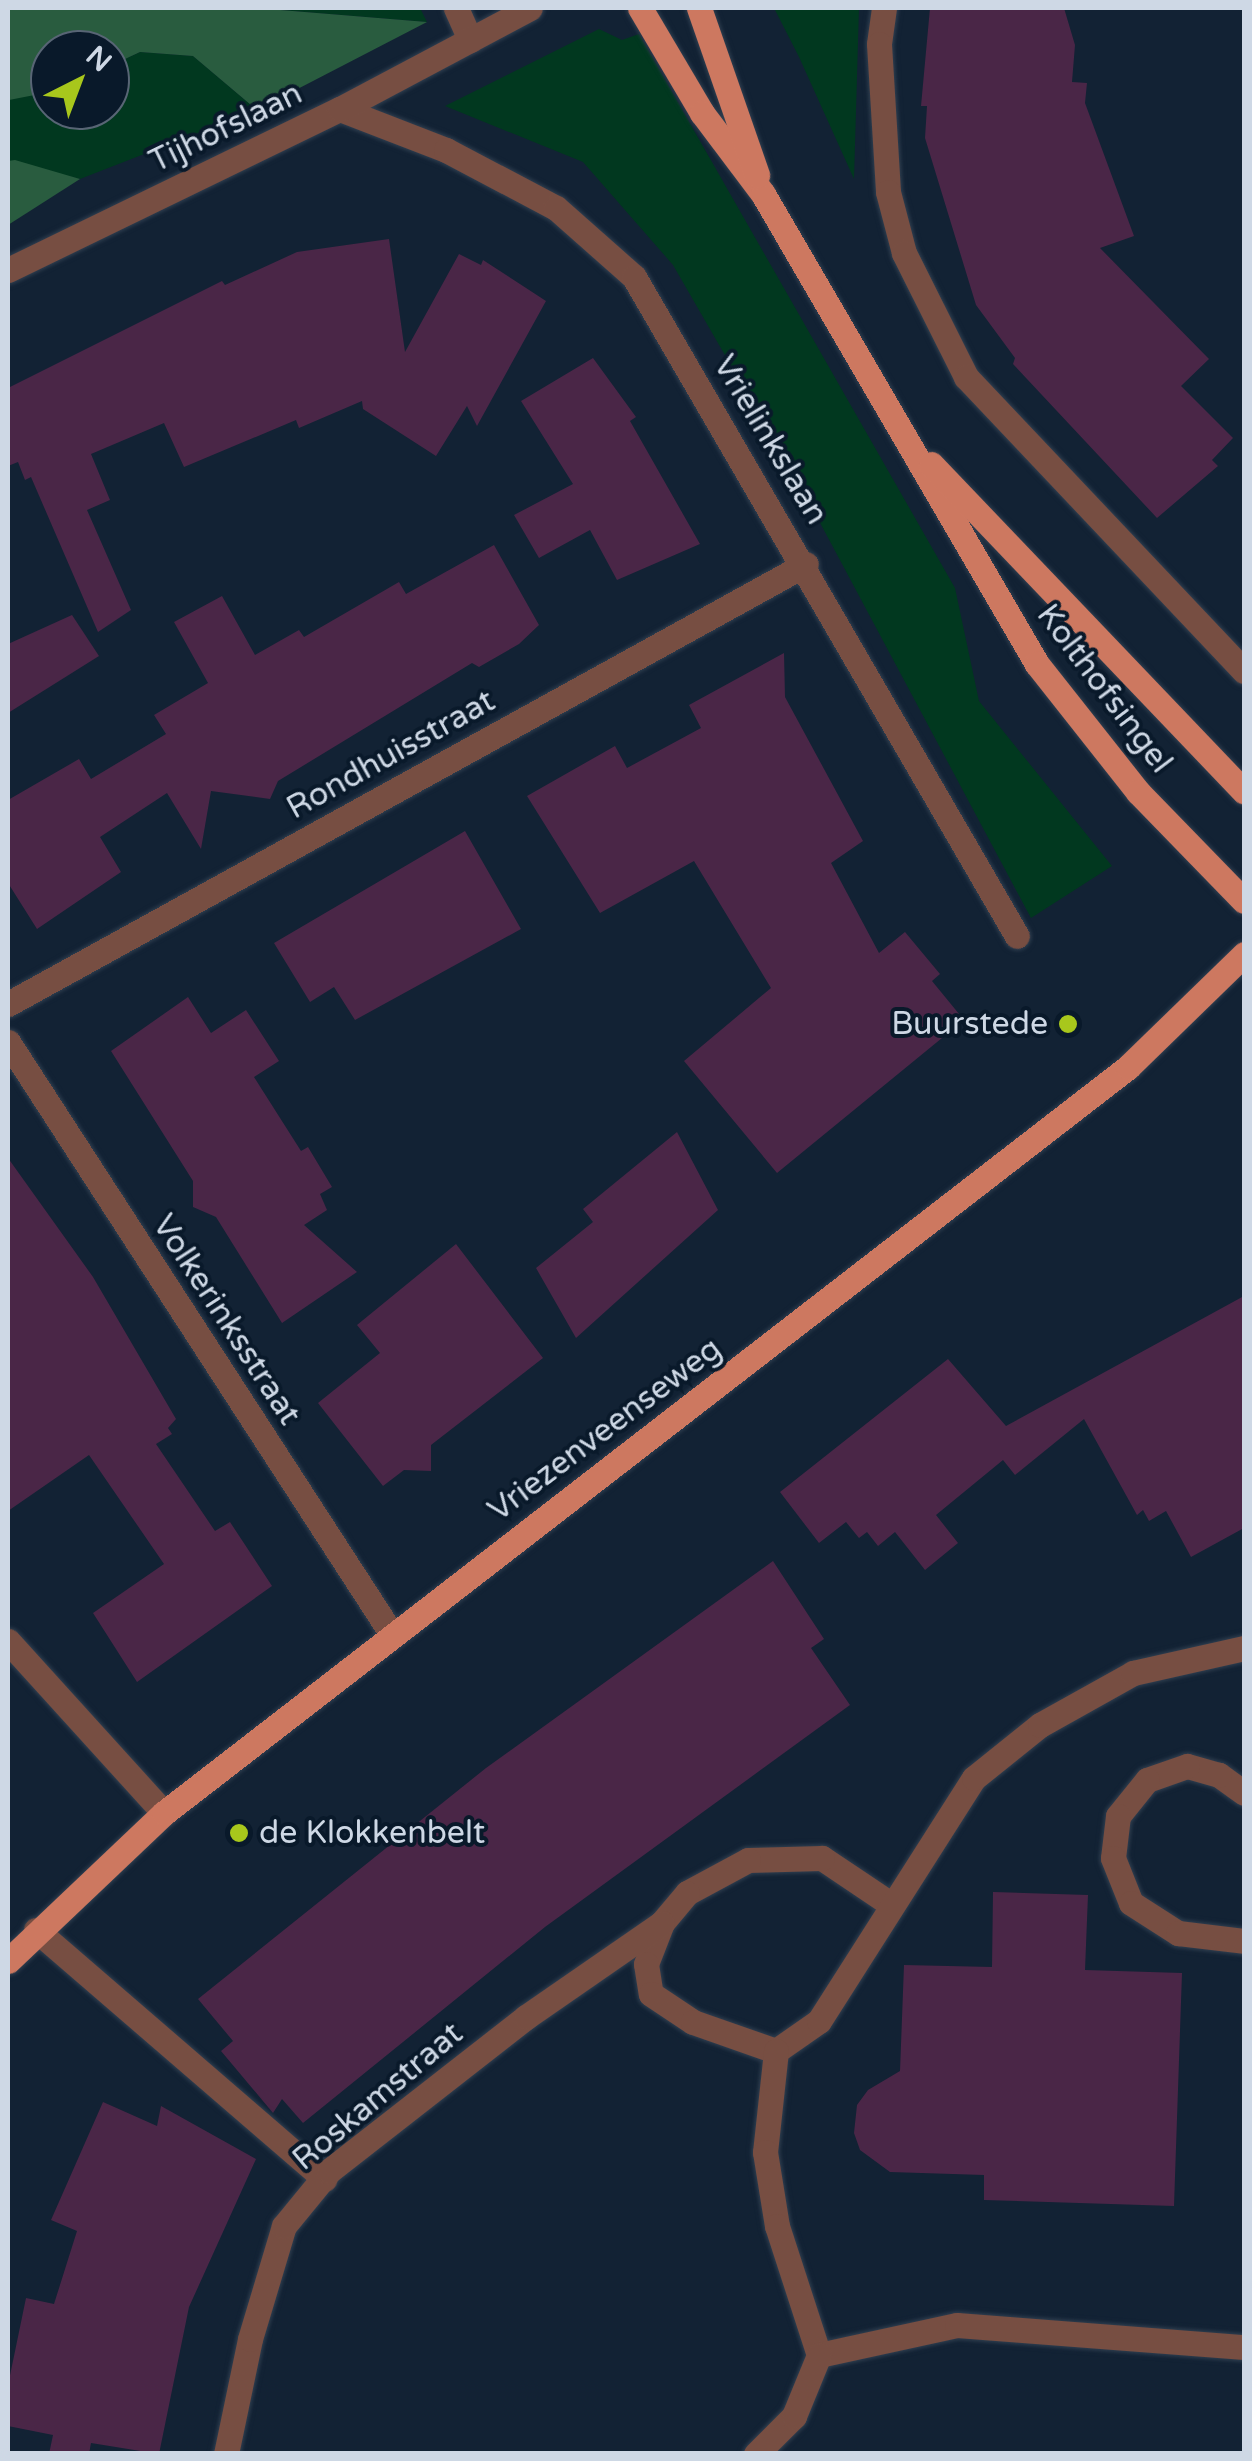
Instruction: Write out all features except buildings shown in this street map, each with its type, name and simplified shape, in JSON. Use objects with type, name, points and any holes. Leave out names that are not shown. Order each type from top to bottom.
[{"type":"main road","name":"Kolthofsingel","points":[[640,8],[702,113],[763,194],[1037,664],[1138,792],[1244,901]]},
{"type":"main road","name":"Kolthofsingel","points":[[699,8],[763,194]]},
{"type":"main road","name":"Kolthofsingel","points":[[909,444],[992,522],[1244,791]]},
{"type":"main road","name":"Vriezenveenseweg","points":[[8,1961],[36,1930],[164,1813],[391,1633],[1128,1066],[1244,954]]},
{"type":"street","points":[[456,8],[470,40]]},
{"type":"street","name":"Tijhofslaan","points":[[8,270],[340,110],[530,8]]},
{"type":"street","points":[[884,8],[879,44],[888,192],[904,253],[966,377],[1244,671]]},
{"type":"street","name":"Vrielinkslaan","points":[[340,110],[446,150],[556,208],[634,276],[806,564],[1018,936]]},
{"type":"street","name":"Rondhuisstraat","points":[[8,1004],[806,564]]},
{"type":"street","name":"Volkerinksstraat","points":[[8,1042],[391,1633]]},
{"type":"street","points":[[8,1640],[164,1813]]},
{"type":"street","points":[[756,2454],[794,2416],[818,2355],[777,2226],[765,2152],[776,2051],[819,2021],[889,1903],[974,1778],[1040,1725],[1133,1673],[1244,1648]]},
{"type":"street","points":[[1244,1793],[1219,1775],[1187,1766],[1147,1780],[1118,1816],[1113,1858],[1130,1903],[1178,1932],[1244,1941]]},
{"type":"street","name":"Roskamstraat","points":[[776,2051],[693,2022],[650,1994],[646,1964],[662,1923],[686,1892],[748,1860],[822,1858],[889,1903]]},
{"type":"street","name":"Roskamstraat","points":[[226,2454],[250,2338],[284,2226],[324,2179],[526,2017],[662,1923]]},
{"type":"street","points":[[36,1930],[324,2179]]},
{"type":"street","points":[[818,2355],[957,2325],[1244,2347]]},
{"type":"green space","points":[[8,8],[256,8],[427,22],[257,110],[193,56],[140,52],[130,57],[130,30],[30,30],[30,96],[9,100]]},
{"type":"green space","points":[[256,8],[420,8],[427,22]]},
{"type":"green space","points":[[774,8],[859,8],[854,179],[799,57]]},
{"type":"green space","points":[[599,29],[622,40],[639,34],[955,588],[979,701],[1112,866],[1031,918],[802,489],[673,265],[583,162],[445,106]]},
{"type":"green space","points":[[140,52],[193,56],[257,110],[80,179],[8,161],[8,98],[30,95],[30,130],[130,130],[130,57]]},
{"type":"green space","points":[[8,161],[80,179],[8,225]]},
{"type":"place","name":"Buurstede","points":[[1068,1024]]},
{"type":"place","name":"de Klokkenbelt","points":[[239,1833]]}]
